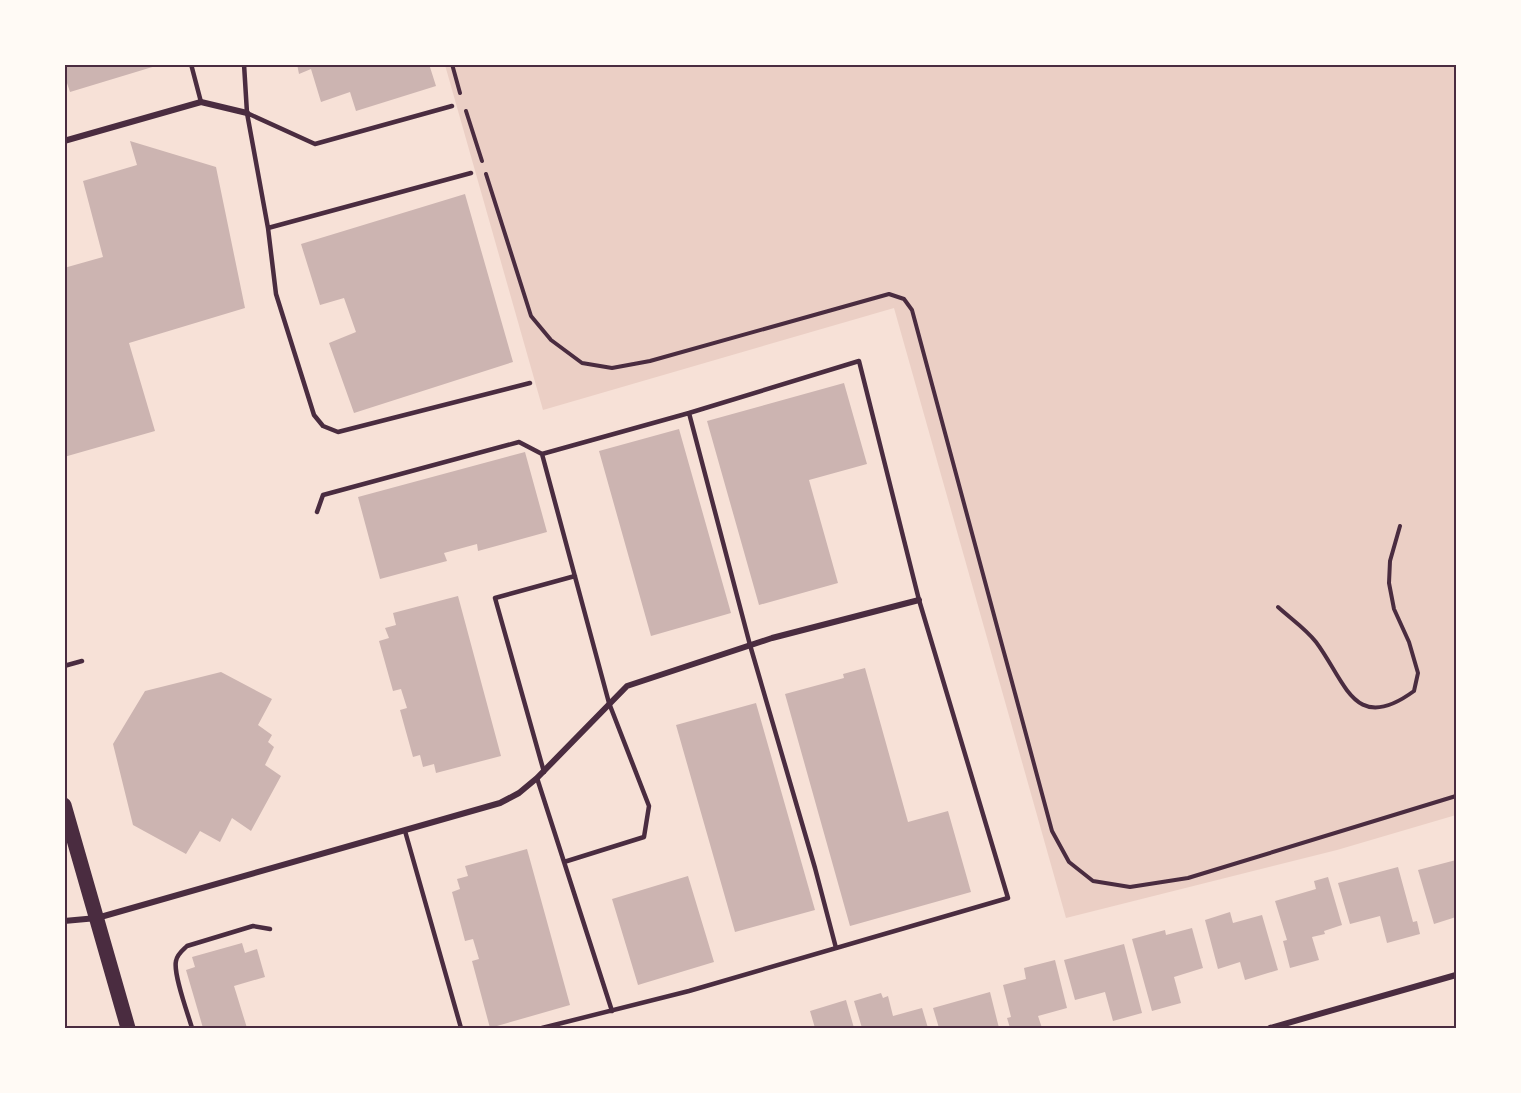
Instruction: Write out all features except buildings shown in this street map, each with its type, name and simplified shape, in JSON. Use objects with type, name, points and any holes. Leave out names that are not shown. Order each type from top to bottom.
[{"type":"main road","points":[[64,805],[128,1029]]},
{"type":"street","points":[[64,141],[201,102],[247,113]]},
{"type":"street","points":[[64,921],[97,918],[500,803],[519,793],[544,772],[627,686],[750,645],[919,600]]},
{"type":"street","points":[[1270,1029],[1456,975]]},
{"type":"lane","points":[[191,64],[201,102]]},
{"type":"lane","points":[[243,64],[247,113],[268,228],[276,294],[314,415],[323,426],[338,432],[530,383]]},
{"type":"lane","points":[[247,113],[315,144],[452,106]]},
{"type":"lane","points":[[268,228],[471,173]]},
{"type":"lane","points":[[317,512],[323,495],[519,441],[542,454],[689,413],[859,361],[919,600],[1008,898],[689,991],[542,1029]]},
{"type":"lane","points":[[689,413],[750,645],[836,948]]},
{"type":"lane","points":[[542,454],[609,703],[649,806],[644,837],[564,862]]},
{"type":"lane","points":[[544,772],[495,598],[575,576]]},
{"type":"lane","points":[[64,666],[82,662]]},
{"type":"lane","points":[[537,778],[612,1011]]},
{"type":"lane","points":[[405,831],[461,1029]]},
{"type":"lane","points":[[192,1029],[176,971],[179,953],[188,946],[253,926],[270,929]]},
{"type":"path","points":[[1278,607],[1315,640],[1341,683],[1359,704],[1378,709],[1397,704],[1414,691],[1418,673],[1409,642],[1394,609],[1389,583],[1390,561],[1400,526]]},
{"type":"shaded area","points":[[445,65],[1456,65],[1456,815],[1337,850],[1066,918],[894,308],[543,410]]}]
